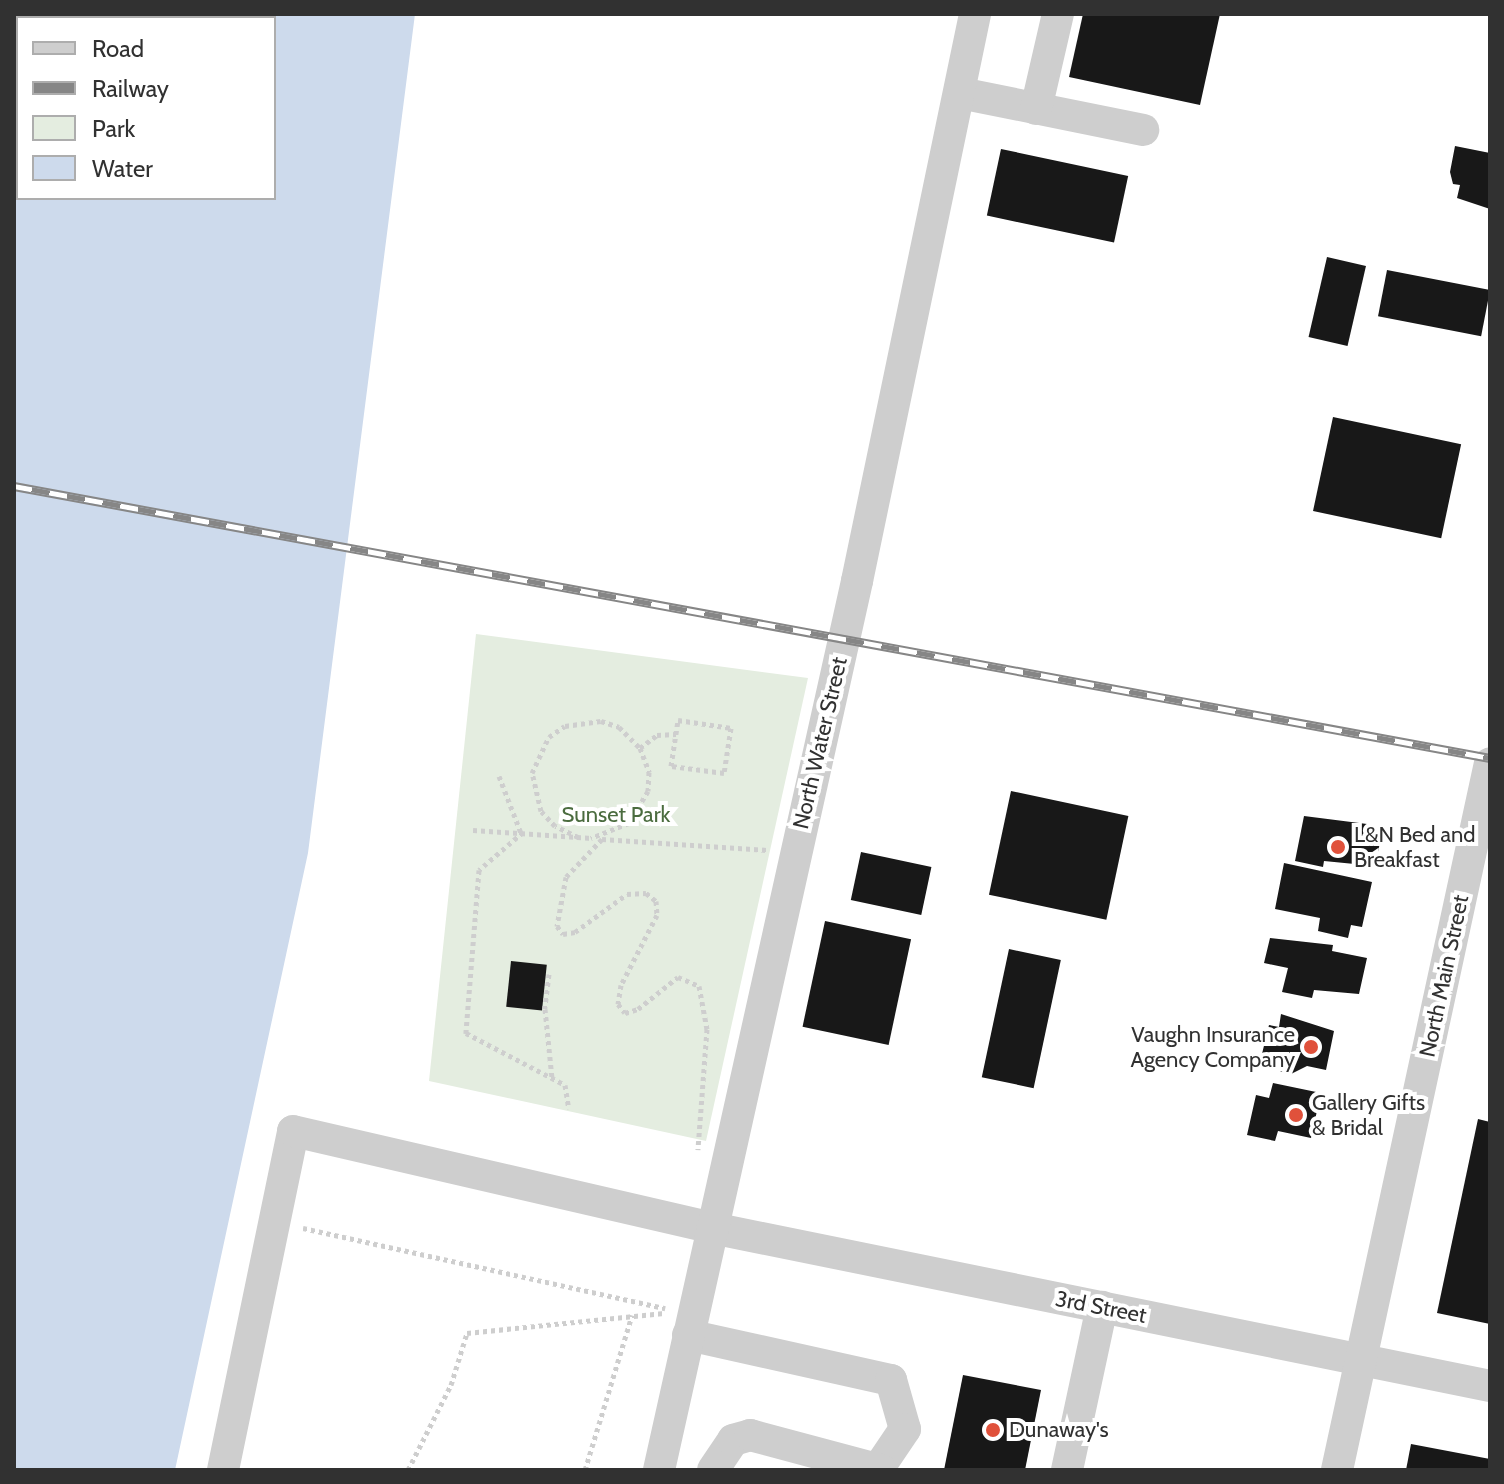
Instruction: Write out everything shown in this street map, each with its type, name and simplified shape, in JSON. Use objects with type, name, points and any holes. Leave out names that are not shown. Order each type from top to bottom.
[{"type":"street","name":"North Water Street","points":[[661,1460],[975,14]]},
{"type":"street","points":[[1036,109],[1058,14]]},
{"type":"street","points":[[960,93],[1143,130]]},
{"type":"street","name":"North Main Street","points":[[1337,1470],[1360,1359],[1482,844],[1490,763]]},
{"type":"street","name":"3rd Street","points":[[223,1470],[293,1131],[712,1228],[1490,1386]]},
{"type":"street","points":[[1067,1470],[1102,1307]]},
{"type":"street","points":[[661,1460],[713,1466],[733,1440],[750,1435],[880,1468],[905,1429],[891,1380],[688,1335]]},
{"type":"path","points":[[678,720],[731,728],[724,773],[671,766],[676,734],[678,720]]},
{"type":"path","points":[[578,837],[555,826],[541,811],[533,792],[538,753],[557,732],[582,721],[619,727],[640,748],[649,772],[642,808],[612,834],[591,838]]},
{"type":"path","points":[[640,748],[657,735],[676,734]]},
{"type":"path","points":[[499,776],[522,832]]},
{"type":"path","points":[[473,830],[767,850]]},
{"type":"path","points":[[522,832],[479,870],[466,1030],[475,1042],[569,1089],[569,1109]]},
{"type":"path","points":[[602,839],[566,877],[557,926],[563,934],[575,932],[627,894],[646,893],[656,901],[654,921],[621,985],[618,1004],[625,1013],[638,1009],[678,977],[699,986],[707,1029],[697,1132]]},
{"type":"path","points":[[549,974],[545,1009],[552,1078]]},
{"type":"path","points":[[299,1227],[670,1309]]},
{"type":"path","points":[[408,1470],[451,1385],[467,1333],[632,1315],[585,1470]]},
{"type":"green space","name":"Sunset Park","points":[[476,634],[808,678],[706,1141],[429,1081]]},
{"type":"water","points":[[14,14],[415,14],[308,853],[175,1470],[14,1470]]},
{"type":"building","points":[[1083,14],[1220,14],[1200,105],[1069,77]]},
{"type":"building","points":[[1455,146],[1490,153],[1490,209],[1457,198],[1460,185],[1453,184],[1450,172]]},
{"type":"building","points":[[1001,149],[1128,176],[1114,243],[987,216]]},
{"type":"building","points":[[1327,257],[1366,266],[1348,346],[1309,337]]},
{"type":"building","points":[[1387,270],[1490,290],[1481,336],[1378,316]]},
{"type":"building","points":[[1333,417],[1461,444],[1441,538],[1313,511]]},
{"type":"building","points":[[1011,791],[1128,816],[1106,920],[989,895]]},
{"type":"building","name":"L&N Bed and Breakfast","points":[[1304,816],[1367,824],[1366,829],[1382,833],[1375,866],[1324,861],[1323,867],[1295,861]]},
{"type":"building","points":[[861,852],[931,867],[921,915],[851,900]]},
{"type":"building","points":[[1284,863],[1372,882],[1362,927],[1351,925],[1348,938],[1318,931],[1320,918],[1275,909]]},
{"type":"building","points":[[825,921],[911,939],[889,1045],[803,1027]]},
{"type":"building","points":[[1270,938],[1333,945],[1332,951],[1367,958],[1359,994],[1314,990],[1312,998],[1282,992],[1288,968],[1264,963]]},
{"type":"building","points":[[1009,949],[1061,960],[1034,1088],[982,1077]]},
{"type":"building","points":[[511,961],[547,965],[542,1011],[506,1007]]},
{"type":"building","points":[[1281,1014],[1334,1031],[1326,1070],[1307,1066],[1291,1074],[1276,1070],[1271,1060],[1261,1058],[1269,1025],[1279,1027]]},
{"type":"building","points":[[1273,1083],[1321,1093],[1311,1138],[1278,1131],[1275,1141],[1247,1135],[1256,1095],[1269,1098]]},
{"type":"building","points":[[1478,1119],[1490,1122],[1490,1324],[1437,1313]]},
{"type":"building","name":"Dunaway's","points":[[963,1375],[1041,1390],[1025,1470],[944,1470]]},
{"type":"building","points":[[1411,1444],[1490,1459],[1490,1470],[1406,1470]]},
{"type":"railway","points":[[14,486],[1490,758]]},
{"type":"place","name":"L&N Bed and Breakfast","points":[[1338,847]]},
{"type":"place","name":"Vaughn Insurance Agency Company","points":[[1311,1047]]},
{"type":"place","name":"Gallery Gifts & Bridal","points":[[1296,1115]]},
{"type":"place","name":"Dunaway's","points":[[993,1430]]}]
